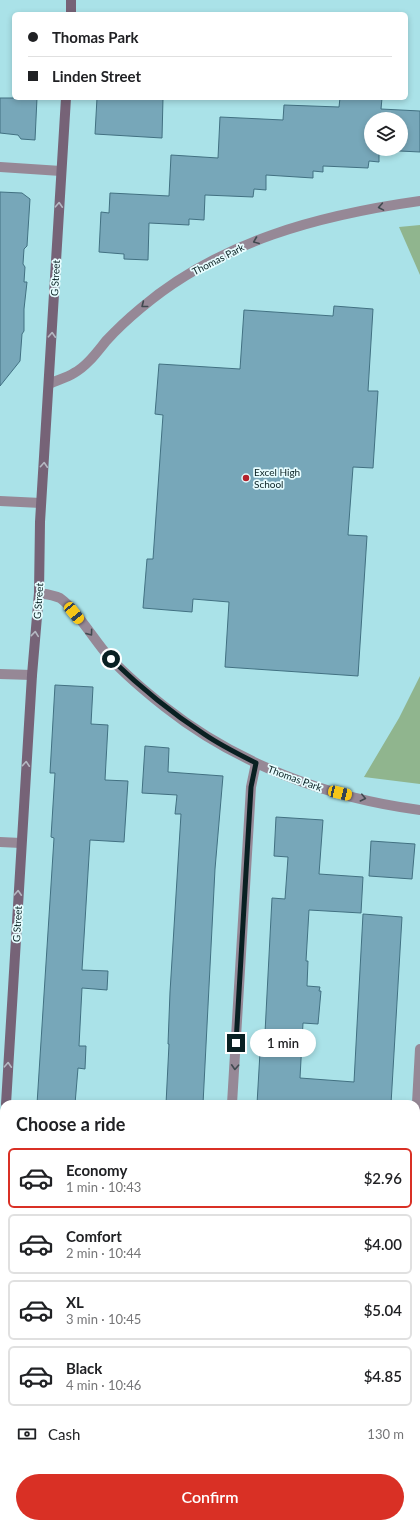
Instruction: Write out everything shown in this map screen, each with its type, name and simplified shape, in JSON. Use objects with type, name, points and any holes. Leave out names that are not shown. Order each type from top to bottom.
[{"type":"street","points":[[71,12],[72,0]]},
{"type":"street","name":"G Street","points":[[6,1100],[21,843],[39,593],[41,503],[66,100]]},
{"type":"street","points":[[0,167],[61,171]]},
{"type":"street","name":"Thomas Park","points":[[49,384],[75,373],[93,357],[107,340],[141,308],[185,276],[219,257],[258,240],[317,220],[372,208],[420,201]]},
{"type":"street","points":[[0,501],[41,503]]},
{"type":"street","name":"Thomas Park","points":[[39,593],[50,594],[60,598],[111,659],[166,708],[205,735],[256,763],[308,783],[340,793],[420,810]]},
{"type":"street","points":[[0,674],[32,675]]},
{"type":"street","points":[[232,1100],[251,787],[256,763]]},
{"type":"street","points":[[0,842],[21,843]]},
{"type":"street","points":[[417,1100],[420,1049]]},
{"type":"green space","points":[[420,225],[420,275],[399,227]]},
{"type":"green space","points":[[420,676],[420,784],[364,777],[399,718]]},
{"type":"building","points":[[0,98],[12,98],[12,100],[37,100],[35,140],[21,139],[18,135],[0,133]]},
{"type":"building","points":[[97,100],[163,100],[162,138],[95,134]]},
{"type":"building","points":[[340,100],[382,100],[381,109],[420,111],[420,152],[408,151],[408,112],[364,112],[364,156],[379,156],[379,162],[369,161],[368,168],[323,166],[323,172],[313,171],[313,178],[266,175],[266,190],[254,189],[253,197],[205,195],[204,220],[189,219],[189,225],[149,223],[148,260],[124,259],[124,254],[99,252],[101,212],[109,213],[110,193],[169,196],[171,155],[218,158],[220,117],[283,120],[284,105],[339,107]]},
{"type":"building","points":[[0,192],[22,193],[30,199],[27,246],[24,249],[23,264],[25,267],[24,282],[27,282],[24,309],[24,331],[22,334],[20,361],[0,386]]},
{"type":"building","points":[[334,306],[373,309],[368,391],[378,391],[373,468],[353,467],[348,535],[367,536],[358,676],[225,667],[229,602],[193,599],[192,612],[143,608],[147,559],[153,559],[163,415],[155,414],[159,364],[240,369],[244,310],[333,316]]},
{"type":"building","points":[[55,685],[93,687],[91,724],[108,725],[105,780],[128,781],[124,842],[90,840],[82,970],[108,971],[107,990],[82,988],[79,1046],[86,1046],[85,1069],[78,1068],[75,1100],[37,1100],[54,838],[51,837],[55,773],[50,773]]},
{"type":"building","points":[[145,746],[169,748],[168,772],[223,776],[215,869],[203,1100],[166,1100],[170,992],[181,814],[175,814],[177,795],[142,793]]},
{"type":"building","points":[[276,817],[323,820],[319,874],[363,877],[361,913],[309,910],[306,961],[308,961],[307,986],[320,987],[319,991],[321,991],[318,1024],[303,1023],[300,1078],[354,1082],[363,914],[402,917],[391,1100],[257,1100],[260,1052],[264,1052],[272,898],[285,899],[288,857],[274,856]]},
{"type":"building","points":[[371,841],[415,844],[412,879],[369,876]]},
{"type":"place","name":"Excel High School","points":[[246,478]]},
{"type":"route","points":[[111,659],[166,708],[205,735],[256,763],[251,787],[236,1043]]}]
